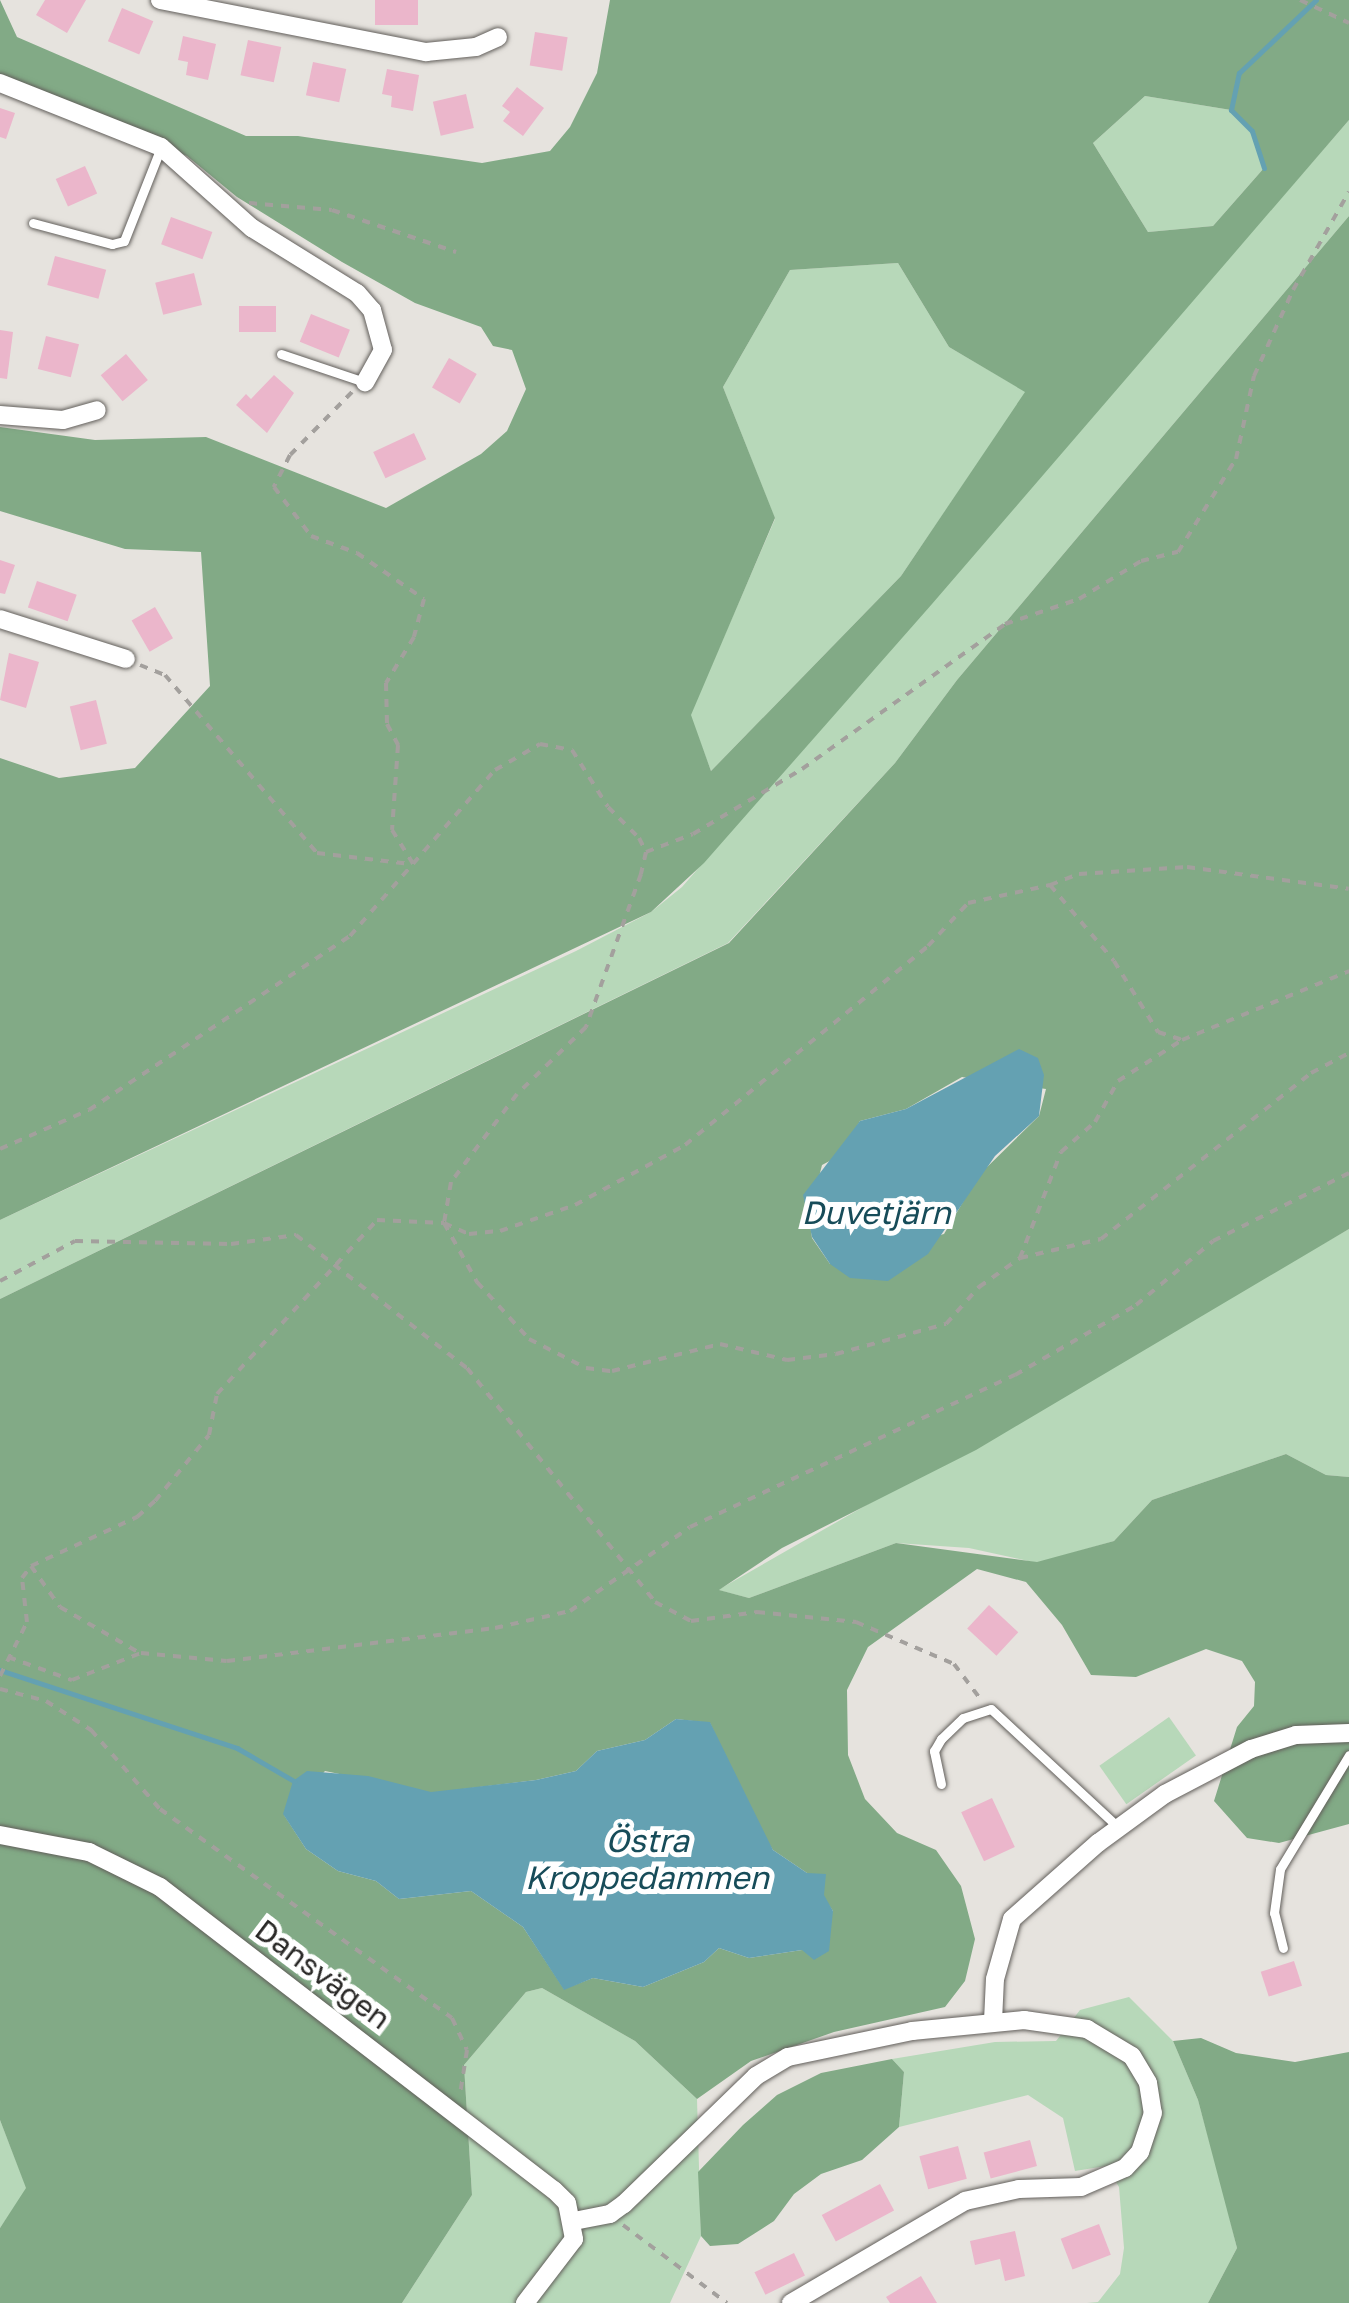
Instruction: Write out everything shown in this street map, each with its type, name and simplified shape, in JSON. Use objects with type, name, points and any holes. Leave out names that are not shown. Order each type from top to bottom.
[{"type":"street","points":[[160,0],[426,52],[476,47],[498,37]]},
{"type":"street","points":[[0,83],[160,147],[252,228],[332,272],[372,310],[382,361],[365,382]]},
{"type":"street","points":[[0,415],[62,420],[97,410]]},
{"type":"street","points":[[0,618],[126,659]]},
{"type":"street","points":[[994,2021],[996,1979],[1012,1920],[1118,1827],[1250,1750],[1296,1735],[1349,1732]]},
{"type":"street","name":"Dansvägen","points":[[0,1835],[89,1852],[160,1887],[508,2153],[567,2202],[574,2221]]},
{"type":"street","points":[[525,2303],[564,2256],[574,2221],[610,2214],[756,2076],[788,2057],[994,2021],[1060,2023],[1121,2044],[1143,2072],[1153,2101],[1140,2152],[1126,2168],[1081,2187],[1019,2189],[965,2201],[791,2303]]},
{"type":"lane","points":[[34,223],[112,244],[124,241],[160,147]]},
{"type":"lane","points":[[281,354],[365,382]]},
{"type":"lane","points":[[941,1784],[934,1752],[940,1739],[985,1709],[1118,1827]]},
{"type":"lane","points":[[1283,1948],[1274,1913],[1280,1869],[1349,1755]]},
{"type":"path","points":[[1300,0],[1349,23]]},
{"type":"path","points":[[646,852],[694,834],[802,769],[1006,624],[1079,598],[1140,561],[1178,552],[1236,459],[1254,376],[1293,290],[1349,192]]},
{"type":"path","points":[[220,201],[283,201],[332,210],[456,252]]},
{"type":"path","points":[[365,382],[323,415],[290,455],[274,487],[312,536],[357,553],[424,599],[414,637],[386,683],[387,724],[398,745],[392,830],[413,864]]},
{"type":"path","points":[[126,659],[165,675],[317,853],[413,864]]},
{"type":"path","points":[[0,1149],[89,1110],[167,1061],[205,1028],[245,1010],[350,936],[495,770],[540,744],[572,750],[646,852]]},
{"type":"path","points":[[646,852],[586,1027],[517,1094],[486,1143],[451,1182],[444,1223],[477,1282],[529,1338],[586,1368],[612,1371],[720,1344],[786,1360],[854,1349],[946,1324],[979,1287],[1020,1258],[1101,1239],[1311,1073],[1349,1053]]},
{"type":"path","points":[[0,1676],[26,1622],[22,1578],[32,1566],[138,1516],[155,1501],[209,1435],[218,1394],[377,1220],[444,1223],[469,1234],[500,1231],[575,1205],[685,1146],[928,946],[968,903],[1050,886],[1079,874],[1187,867],[1349,889]]},
{"type":"path","points":[[1050,886],[1114,962],[1158,1032],[1182,1040]]},
{"type":"path","points":[[1020,1258],[1061,1152],[1095,1122],[1118,1081],[1182,1040],[1349,971]]},
{"type":"path","points":[[32,1566],[60,1607],[141,1653],[227,1661],[496,1628],[570,1612],[706,1518],[1015,1374],[1136,1305],[1213,1241],[1349,1173]]},
{"type":"path","points":[[0,1282],[74,1241],[231,1244],[296,1236],[336,1262],[467,1368],[655,1602],[691,1621],[808,1613],[927,1649],[972,1680],[985,1709]]},
{"type":"path","points":[[7,1660],[72,1680],[141,1653]]},
{"type":"path","points":[[0,1689],[46,1701],[91,1730],[160,1810],[452,2018],[466,2050],[460,2100]]},
{"type":"path","points":[[610,2214],[727,2303]]},
{"type":"green space","points":[[0,0],[17,37],[246,136],[298,136],[482,163],[550,151],[570,127],[597,73],[610,0],[1349,0],[1349,120],[704,863],[651,912],[0,1220],[0,758],[59,778],[135,768],[210,686],[201,552],[125,549],[0,511],[0,427],[95,440],[206,437],[386,508],[481,454],[507,431],[526,389],[512,350],[493,346],[481,327],[415,303],[342,262],[237,197],[187,156],[0,74]],"holes":[[[1145,96],[1231,110],[1252,131],[1264,168],[1213,226],[1148,232],[1093,143]],[[898,263],[949,347],[1025,392],[901,576],[711,771],[691,715],[775,518],[723,387],[790,270]]]},
{"type":"green space","points":[[1145,96],[1231,110],[1252,131],[1264,168],[1213,226],[1148,232],[1093,143]]},
{"type":"green space","points":[[1349,120],[1349,216],[957,680],[895,763],[728,943],[0,1299],[0,1220],[576,951],[651,912],[682,887]]},
{"type":"green space","points":[[1349,216],[1349,1229],[976,1450],[782,1548],[719,1590],[749,1598],[896,1543],[1037,1562],[1114,1541],[1152,1500],[1286,1454],[1326,1475],[1349,1477],[1349,1824],[1279,1843],[1247,1838],[1214,1801],[1237,1727],[1254,1706],[1255,1682],[1242,1661],[1206,1649],[1136,1677],[1091,1675],[1062,1625],[1026,1582],[977,1569],[868,1647],[847,1690],[848,1755],[865,1799],[897,1833],[936,1850],[961,1886],[975,1939],[965,1981],[945,2007],[834,2032],[751,2061],[697,2099],[635,2041],[542,1988],[526,1992],[464,2065],[472,2195],[402,2303],[0,2303],[0,2228],[26,2188],[0,2120],[0,1299],[729,943],[895,763],[957,680]],"holes":[[[962,1077],[1046,1089],[1039,1116],[979,1175],[944,1234],[830,1264],[812,1238],[809,1217],[822,1165],[839,1156],[860,1121],[906,1109]],[[676,1719],[710,1723],[761,1832],[773,1850],[807,1873],[833,1911],[802,1950],[749,1958],[719,1948],[704,1962],[643,1987],[593,1978],[564,1989],[523,1927],[471,1891],[399,1899],[376,1881],[338,1871],[306,1849],[284,1815],[325,1771],[431,1793],[536,1780],[576,1771],[597,1751],[645,1740]]]},
{"type":"green space","points":[[898,263],[949,347],[1026,392],[901,576],[711,771],[690,715],[775,519],[723,387],[790,270]]},
{"type":"green space","points":[[1349,1229],[1349,1477],[1326,1475],[1286,1454],[1152,1500],[1114,1541],[1037,1563],[969,1548],[896,1543],[749,1598],[718,1590]]},
{"type":"green space","points":[[1169,1717],[1196,1756],[1126,1804],[1099,1766]]},
{"type":"green space","points":[[542,1988],[635,2041],[697,2099],[701,2236],[670,2303],[402,2303],[472,2195],[464,2065],[526,1992]]},
{"type":"green space","points":[[1129,1997],[1173,2041],[1198,2100],[1221,2183],[1237,2248],[1208,2303],[1087,2303],[1098,2302],[1120,2274],[1124,2248],[1119,2187],[1106,2166],[1075,2171],[1063,2118],[1028,2095],[899,2127],[904,2072],[892,2059],[995,2042],[1056,2041],[1080,2010]]},
{"type":"green space","points":[[1201,2038],[1236,2053],[1295,2062],[1349,2052],[1349,2303],[1208,2303],[1237,2248],[1198,2100],[1173,2041]]},
{"type":"green space","points":[[892,2059],[904,2072],[899,2127],[862,2160],[821,2174],[794,2194],[774,2221],[738,2244],[710,2246],[701,2236],[698,2172],[743,2125],[777,2095],[821,2073]]},
{"type":"green space","points":[[0,2120],[27,2189],[0,2228]]},
{"type":"water","name":"Duvetjärn","points":[[1019,1049],[1038,1058],[1044,1075],[1039,1116],[995,1156],[928,1254],[888,1281],[850,1278],[830,1264],[812,1237],[803,1195],[860,1121],[906,1109]]},
{"type":"water","name":"Östra Kroppedammen","points":[[676,1719],[710,1722],[773,1850],[807,1873],[826,1874],[824,1895],[833,1911],[829,1951],[814,1960],[802,1950],[749,1958],[719,1948],[704,1962],[643,1987],[593,1978],[564,1990],[523,1927],[471,1891],[399,1899],[376,1881],[338,1871],[306,1849],[283,1814],[293,1781],[307,1771],[368,1776],[431,1792],[536,1780],[576,1771],[597,1751],[645,1740]]},
{"type":"building","points":[[45,0],[86,0],[67,33],[36,15]]},
{"type":"building","points":[[375,0],[418,0],[418,25],[375,25]]},
{"type":"building","points":[[122,8],[153,21],[139,54],[108,41]]},
{"type":"building","points":[[535,32],[568,37],[562,71],[530,66]]},
{"type":"building","points":[[183,36],[216,44],[208,80],[186,75],[188,62],[178,60]]},
{"type":"building","points":[[248,40],[281,47],[274,82],[241,75]]},
{"type":"building","points":[[313,62],[346,69],[339,102],[306,95]]},
{"type":"building","points":[[387,69],[419,75],[413,111],[391,107],[392,96],[382,94]]},
{"type":"building","points":[[517,87],[544,108],[523,136],[503,121],[510,112],[502,106]]},
{"type":"building","points":[[466,94],[474,128],[441,136],[433,102]]},
{"type":"building","points":[[0,108],[15,113],[6,139],[0,137]]},
{"type":"building","points":[[85,166],[97,193],[68,206],[56,179]]},
{"type":"building","points":[[171,217],[212,232],[202,259],[161,244]]},
{"type":"building","points":[[55,256],[106,270],[98,299],[47,285]]},
{"type":"building","points":[[194,273],[202,305],[163,315],[155,283]]},
{"type":"building","points":[[239,306],[276,306],[276,332],[239,332]]},
{"type":"building","points":[[311,314],[350,330],[339,358],[300,342]]},
{"type":"building","points":[[0,330],[13,332],[7,379],[0,378]]},
{"type":"building","points":[[46,336],[79,344],[71,377],[38,369]]},
{"type":"building","points":[[126,354],[148,380],[123,401],[101,375]]},
{"type":"building","points":[[449,358],[477,374],[460,403],[432,387]]},
{"type":"building","points":[[274,375],[294,393],[267,433],[236,405],[246,394],[251,399]]},
{"type":"building","points":[[414,433],[426,459],[385,478],[373,452]]},
{"type":"building","points":[[0,560],[15,565],[5,594],[0,593]]},
{"type":"building","points":[[37,581],[77,595],[68,621],[28,607]]},
{"type":"building","points":[[155,607],[173,638],[150,652],[132,620]]},
{"type":"building","points":[[9,653],[39,662],[26,708],[0,700]]},
{"type":"building","points":[[96,700],[107,744],[81,750],[70,707]]},
{"type":"building","points":[[989,1605],[1018,1632],[996,1656],[967,1628]]},
{"type":"building","points":[[992,1798],[1015,1847],[984,1861],[961,1812]]},
{"type":"building","points":[[1294,1961],[1302,1986],[1269,1997],[1261,1972]]},
{"type":"building","points":[[1030,2140],[1037,2166],[991,2179],[984,2152]]},
{"type":"building","points":[[958,2146],[967,2179],[928,2189],[919,2156]]},
{"type":"building","points":[[880,2184],[894,2210],[836,2241],[822,2215]]},
{"type":"building","points":[[1099,2224],[1111,2255],[1073,2270],[1061,2239]]},
{"type":"building","points":[[1015,2231],[1025,2276],[1005,2281],[1000,2259],[975,2265],[970,2241]]},
{"type":"building","points":[[794,2253],[805,2275],[765,2295],[754,2272]]},
{"type":"building","points":[[921,2276],[937,2303],[890,2303],[886,2297]]},
{"type":"waterway","points":[[1264,168],[1252,131],[1231,110],[1239,73],[1316,0]]},
{"type":"waterway","points":[[0,1670],[237,1748],[294,1781]]}]
